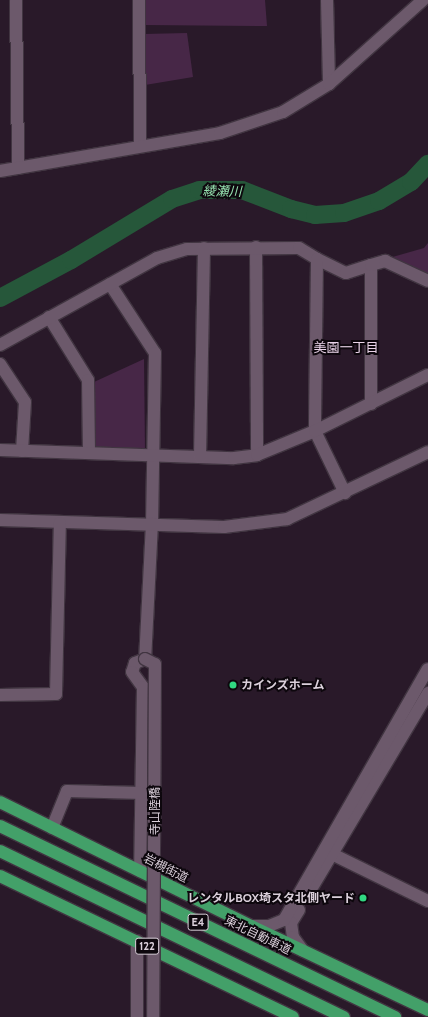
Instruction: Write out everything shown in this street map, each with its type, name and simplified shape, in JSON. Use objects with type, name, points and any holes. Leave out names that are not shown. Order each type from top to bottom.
[{"type":"highway","name":"岩槻街道","points":[[0,802],[251,926],[428,1010]]},
{"type":"highway","name":"東北自動車道","points":[[0,826],[396,1017]]},
{"type":"highway","name":"E4","points":[[0,851],[344,1017]]},
{"type":"highway","name":"122","points":[[0,876],[293,1017]]},
{"type":"street","points":[[16,0],[18,168]]},
{"type":"street","points":[[139,0],[140,146]]},
{"type":"street","points":[[327,0],[329,84]]},
{"type":"street","points":[[0,171],[220,133],[283,112],[329,84],[423,0]]},
{"type":"street","points":[[256,247],[257,455]]},
{"type":"street","points":[[0,345],[156,258],[187,249],[256,247],[299,248],[317,259],[346,273],[385,261],[428,281]]},
{"type":"street","points":[[200,457],[204,248]]},
{"type":"street","points":[[317,259],[315,431],[345,493]]},
{"type":"street","points":[[370,404],[371,265]]},
{"type":"street","points":[[110,284],[155,353],[152,524],[145,659],[134,663],[132,672],[143,687],[140,871]]},
{"type":"street","points":[[49,317],[88,380],[89,452]]},
{"type":"street","points":[[0,364],[26,402],[22,451]]},
{"type":"street","points":[[0,450],[89,452],[154,457],[234,458],[257,455],[315,431],[428,375]]},
{"type":"street","points":[[0,520],[224,527],[287,519],[345,493],[428,452]]},
{"type":"street","points":[[0,695],[56,694],[60,523]]},
{"type":"street","name":"寺山陸橋","points":[[145,659],[155,664],[153,1017]]},
{"type":"street","points":[[251,926],[269,926],[284,920],[428,669]]},
{"type":"street","points":[[303,951],[293,937],[291,923],[428,692]]},
{"type":"street","points":[[52,828],[67,791],[142,793]]},
{"type":"street","points":[[332,854],[428,902]]},
{"type":"street","points":[[137,941],[138,1017]]},
{"type":"shaded area","points":[[144,0],[265,0],[267,26],[144,25]]},
{"type":"shaded area","points":[[187,33],[193,77],[145,85],[144,34]]},
{"type":"shaded area","points":[[428,243],[428,274],[389,258],[424,248]]},
{"type":"shaded area","points":[[144,359],[145,452],[93,448],[94,382]]},
{"type":"waterway","name":"綾瀬川","points":[[0,298],[71,260],[172,199],[199,190],[242,190],[291,209],[315,215],[344,213],[379,201],[411,182],[428,164]]},
{"type":"place","name":"カインズホーム","points":[[233,685]]},
{"type":"place","name":"レンタルBOX埼スタ北側ヤード","points":[[363,898]]},
{"type":"district","name":"美園一丁目","points":[[346,347]]}]
